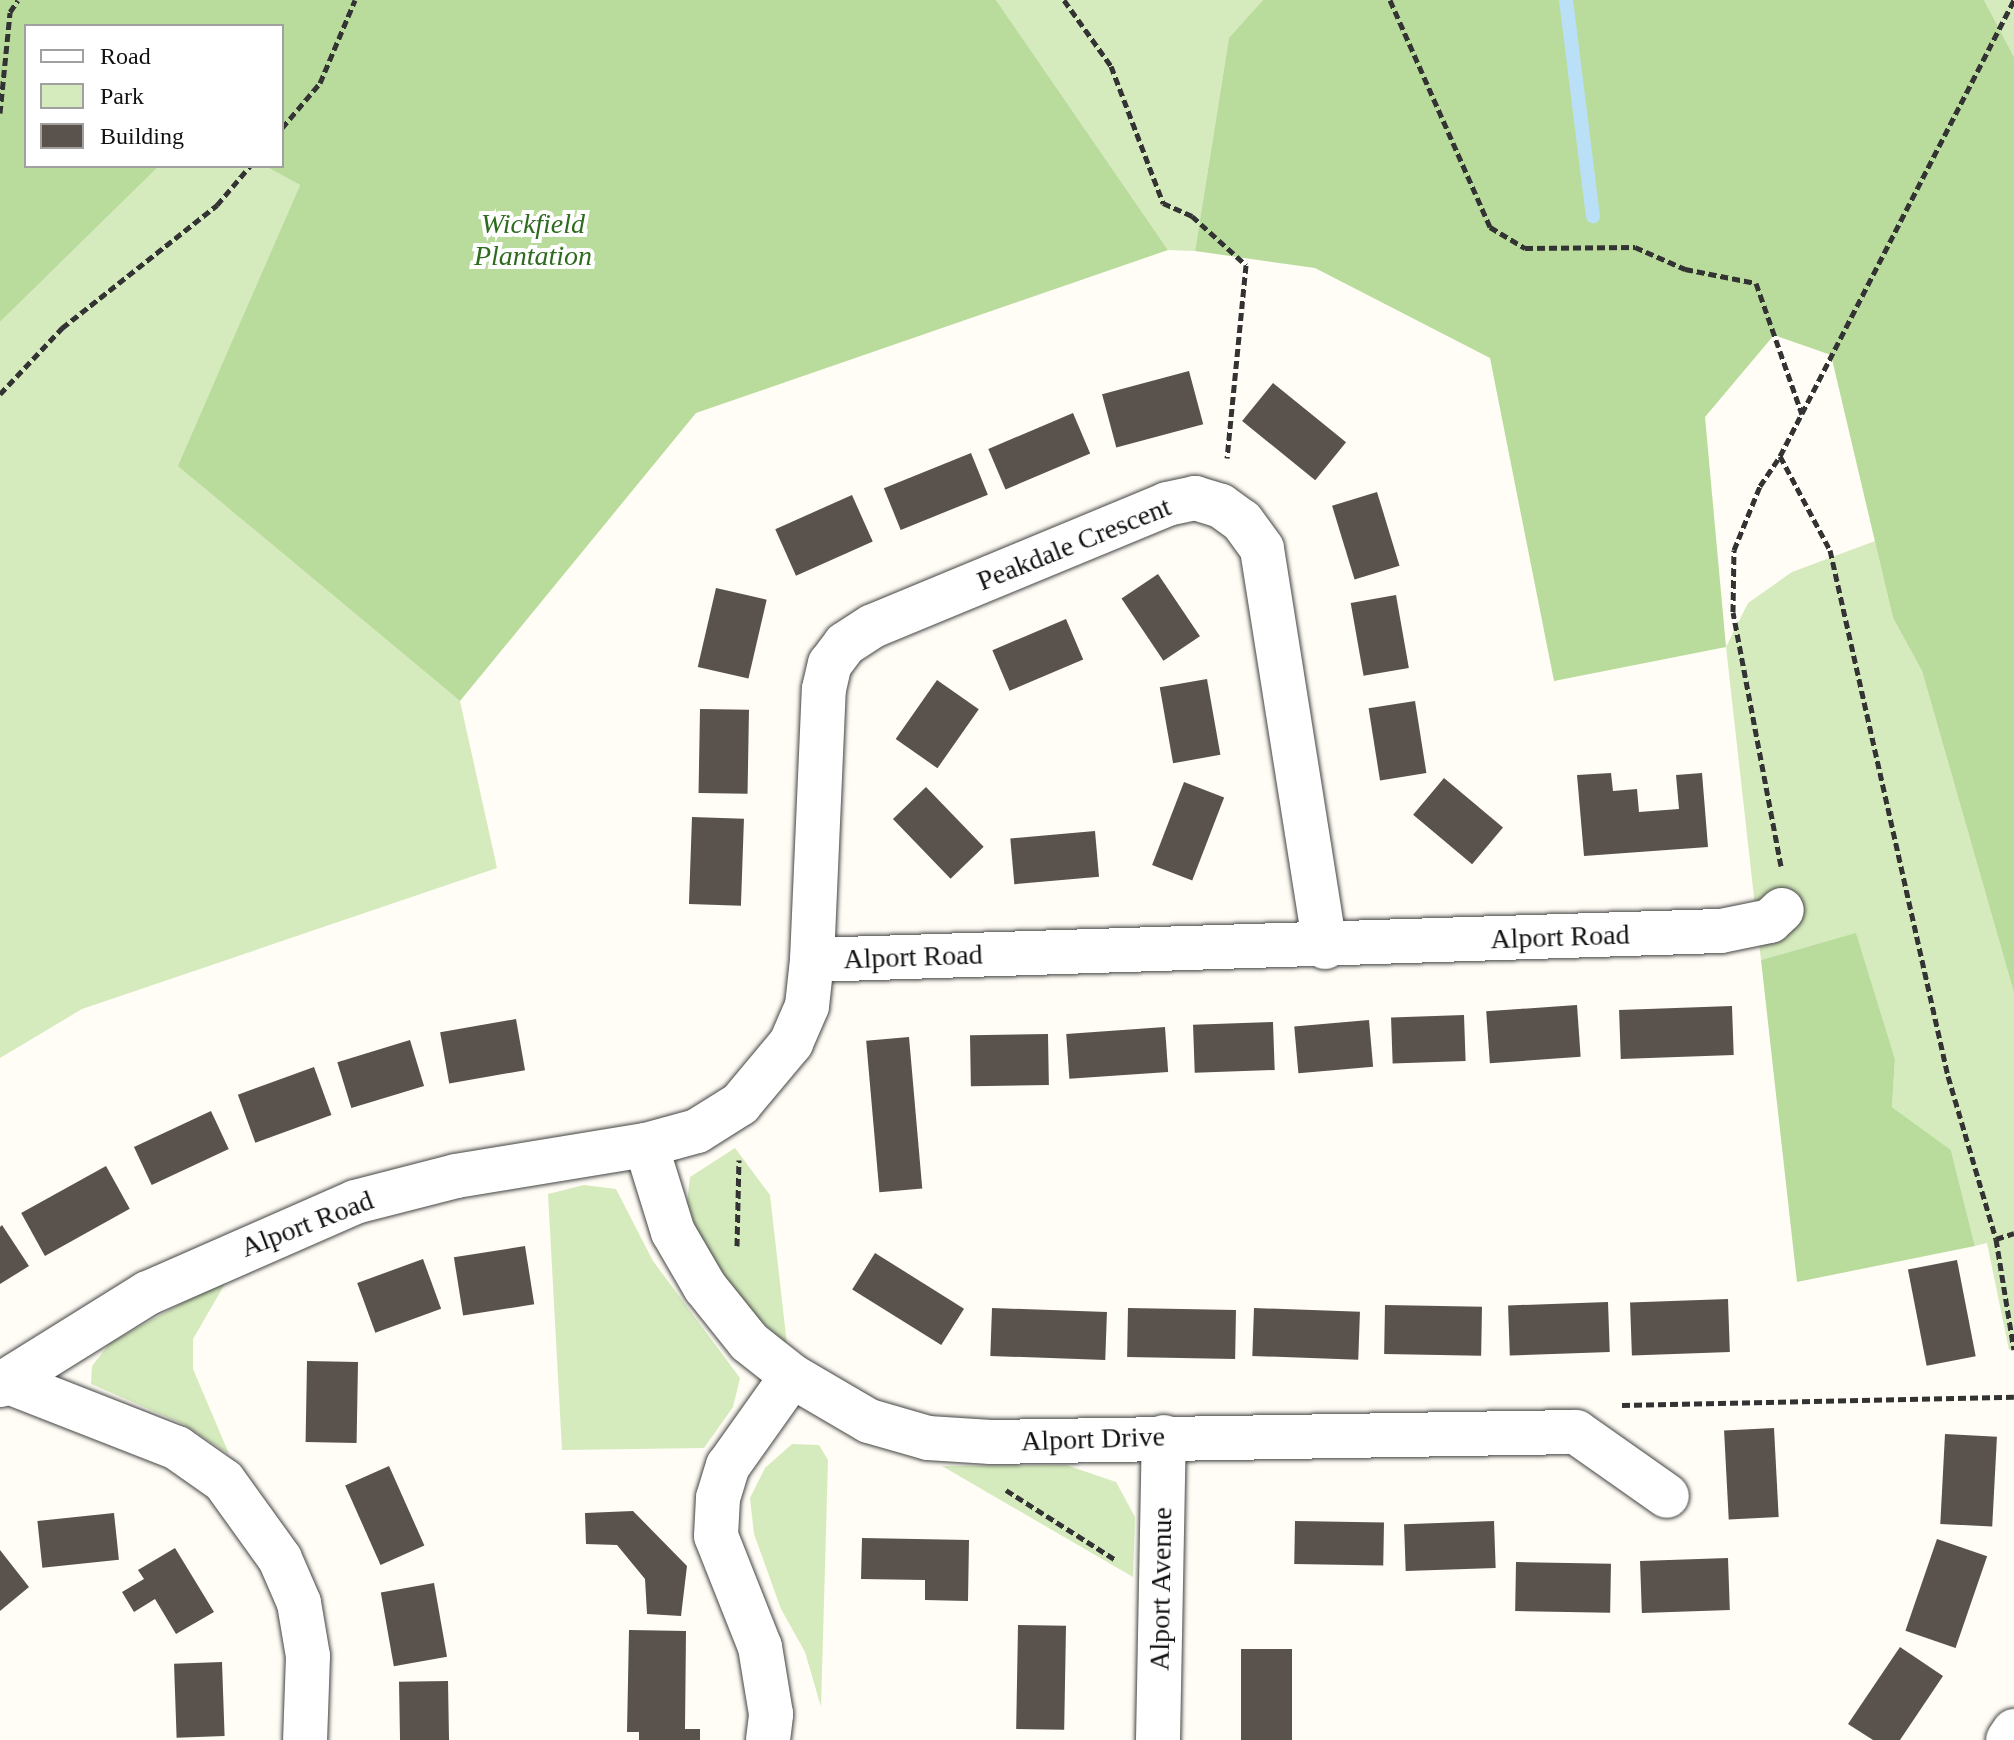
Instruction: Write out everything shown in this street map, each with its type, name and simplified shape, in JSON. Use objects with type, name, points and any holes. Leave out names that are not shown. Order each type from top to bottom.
[{"type":"street","name":"Peakdale Crescent","points":[[812,960],[824,689],[830,664],[845,644],[873,626],[1167,504],[1195,498],[1221,506],[1242,521],[1262,549],[1325,947]]},
{"type":"street","name":"Alport Road","points":[[3,1383],[148,1293],[355,1202],[456,1176],[646,1145],[697,1131],[740,1104],[791,1043],[807,1006],[812,960],[1325,947],[1734,930],[1770,921],[1782,910]]},
{"type":"street","name":"Alport Drive","points":[[646,1145],[673,1232],[705,1287],[749,1342],[792,1376],[869,1421],[928,1438],[991,1442],[1576,1432]]},
{"type":"street","points":[[768,1740],[771,1714],[760,1647],[716,1536],[718,1498],[728,1466],[792,1376]]},
{"type":"street","points":[[3,1383],[152,1437],[224,1481],[280,1559],[299,1603],[308,1656],[305,1740]]},
{"type":"street","points":[[1576,1432],[1667,1496]]},
{"type":"street","name":"Alport Avenue","points":[[1158,1740],[1164,1437]]},
{"type":"street","points":[[2008,1740],[2014,1731]]},
{"type":"path","points":[[0,113],[10,12],[18,0]]},
{"type":"path","points":[[284,126],[320,83],[355,0]]},
{"type":"path","points":[[1064,0],[1111,66],[1163,203],[1192,216],[1246,265],[1226,468]]},
{"type":"path","points":[[1390,0],[1490,227],[1525,248],[1635,247],[1685,269],[1756,283],[1802,415]]},
{"type":"path","points":[[1782,910],[1785,890],[1758,731],[1733,612],[1734,550],[1760,486],[1802,415],[2014,0]]},
{"type":"path","points":[[0,394],[62,328],[217,205],[248,168]]},
{"type":"path","points":[[1780,456],[1830,550],[1948,1076],[1996,1239],[2014,1350]]},
{"type":"path","points":[[737,1252],[740,1104]]},
{"type":"path","points":[[1996,1239],[2014,1233]]},
{"type":"path","points":[[1576,1432],[1619,1406],[2014,1397]]},
{"type":"path","points":[[1002,1488],[1161,1588]]},
{"type":"green space","name":"Wickfield Plantation","points":[[0,0],[996,0],[1168,250],[696,413],[460,701],[178,466],[300,185],[269,168],[284,168],[284,24],[24,24],[24,168],[157,168],[0,322]]},
{"type":"green space","points":[[996,0],[1263,0],[1229,39],[1195,251],[1168,250]]},
{"type":"green space","points":[[1263,0],[1984,0],[2014,57],[2014,993],[1922,671],[1893,618],[1831,355],[1774,335],[1705,417],[1726,647],[1554,681],[1490,358],[1315,268],[1195,251],[1229,38]]},
{"type":"green space","points":[[1984,0],[2014,0],[2014,57]]},
{"type":"green space","points":[[157,168],[269,168],[300,185],[179,466],[460,701],[497,868],[82,1009],[0,1058],[0,322]]},
{"type":"green space","points":[[1875,541],[1893,618],[1922,671],[2014,993],[2014,1348],[2009,1350],[1987,1243],[1975,1246],[1951,1150],[1892,1107],[1895,1059],[1856,934],[1761,960],[1726,647],[1748,603],[1792,572]]},
{"type":"green space","points":[[1856,933],[1895,1059],[1892,1107],[1951,1150],[1975,1246],[1797,1282],[1761,960]]},
{"type":"green space","points":[[735,1148],[770,1195],[787,1345],[742,1303],[699,1237],[687,1203],[690,1177]]},
{"type":"green space","points":[[584,1185],[616,1189],[653,1261],[740,1378],[733,1407],[704,1448],[562,1450],[548,1194]]},
{"type":"green space","points":[[229,1277],[193,1339],[193,1369],[229,1454],[183,1424],[91,1384],[92,1366],[110,1343]]},
{"type":"green space","points":[[792,1444],[819,1445],[828,1460],[821,1707],[805,1652],[781,1609],[754,1534],[750,1498],[765,1468]]},
{"type":"green space","points":[[1066,1465],[1116,1482],[1135,1517],[1133,1577],[942,1466]]},
{"type":"building","points":[[1189,371],[1203,424],[1116,447],[1102,394]]},
{"type":"building","points":[[1273,383],[1346,442],[1315,480],[1242,421]]},
{"type":"building","points":[[1073,413],[1090,454],[1006,489],[988,449]]},
{"type":"building","points":[[971,453],[988,495],[901,530],[884,488]]},
{"type":"building","points":[[1377,492],[1400,566],[1355,579],[1332,506]]},
{"type":"building","points":[[852,495],[873,542],[796,576],[775,529]]},
{"type":"building","points":[[1158,574],[1200,636],[1163,661],[1122,599]]},
{"type":"building","points":[[716,588],[767,600],[748,679],[698,667]]},
{"type":"building","points":[[1396,595],[1409,668],[1364,676],[1351,603]]},
{"type":"building","points":[[1066,619],[1083,660],[1010,691],[992,650]]},
{"type":"building","points":[[1207,679],[1220,755],[1173,763],[1160,687]]},
{"type":"building","points":[[937,680],[979,709],[937,768],[896,739]]},
{"type":"building","points":[[1415,701],[1426,773],[1380,780],[1369,708]]},
{"type":"building","points":[[700,709],[749,710],[748,794],[699,793]]},
{"type":"building","points":[[1611,773],[1613,791],[1637,789],[1639,812],[1679,809],[1676,775],[1702,773],[1708,847],[1584,856],[1577,775]]},
{"type":"building","points":[[1444,778],[1503,827],[1472,864],[1413,815]]},
{"type":"building","points":[[1184,782],[1224,797],[1192,880],[1152,865]]},
{"type":"building","points":[[926,787],[984,847],[951,879],[893,819]]},
{"type":"building","points":[[692,817],[744,819],[741,906],[689,904]]},
{"type":"building","points":[[1095,831],[1099,877],[1014,884],[1010,838]]},
{"type":"building","points":[[1577,1005],[1581,1057],[1490,1063],[1486,1011]]},
{"type":"building","points":[[1732,1006],[1734,1055],[1621,1059],[1619,1010]]},
{"type":"building","points":[[1464,1015],[1466,1061],[1393,1064],[1391,1018]]},
{"type":"building","points":[[516,1019],[525,1070],[449,1084],[440,1032]]},
{"type":"building","points":[[1369,1020],[1373,1067],[1298,1073],[1294,1027]]},
{"type":"building","points":[[1273,1022],[1275,1070],[1195,1073],[1193,1025]]},
{"type":"building","points":[[1165,1027],[1168,1072],[1069,1079],[1066,1034]]},
{"type":"building","points":[[1048,1034],[1049,1085],[971,1086],[970,1035]]},
{"type":"building","points":[[909,1037],[922,1188],[879,1192],[866,1041]]},
{"type":"building","points":[[410,1040],[424,1086],[351,1108],[337,1062]]},
{"type":"building","points":[[314,1067],[331,1115],[255,1143],[238,1095]]},
{"type":"building","points":[[211,1111],[229,1149],[152,1185],[134,1147]]},
{"type":"building","points":[[106,1166],[130,1209],[45,1256],[21,1213]]},
{"type":"building","points":[[2,1225],[29,1266],[0,1284],[0,1227]]},
{"type":"building","points":[[525,1246],[534,1304],[463,1316],[454,1257]]},
{"type":"building","points":[[875,1253],[964,1309],[941,1345],[852,1289]]},
{"type":"building","points":[[423,1259],[441,1309],[375,1333],[357,1283]]},
{"type":"building","points":[[1957,1260],[1976,1356],[1927,1366],[1908,1270]]},
{"type":"building","points":[[1728,1299],[1730,1352],[1632,1355],[1630,1302]]},
{"type":"building","points":[[1608,1302],[1610,1352],[1510,1355],[1508,1305]]},
{"type":"building","points":[[1385,1305],[1482,1307],[1481,1356],[1384,1354]]},
{"type":"building","points":[[992,1308],[1107,1312],[1105,1360],[990,1356]]},
{"type":"building","points":[[1128,1308],[1236,1310],[1235,1359],[1127,1357]]},
{"type":"building","points":[[1254,1308],[1360,1312],[1358,1360],[1252,1356]]},
{"type":"building","points":[[307,1361],[358,1362],[357,1443],[306,1442]]},
{"type":"building","points":[[1774,1428],[1779,1517],[1729,1519],[1724,1431]]},
{"type":"building","points":[[1945,1434],[1997,1437],[1992,1527],[1940,1524]]},
{"type":"building","points":[[389,1466],[424,1545],[381,1565],[345,1486]]},
{"type":"building","points":[[633,1511],[687,1566],[681,1616],[647,1614],[645,1579],[617,1545],[586,1544],[585,1513]]},
{"type":"building","points":[[114,1513],[119,1560],[42,1568],[37,1521]]},
{"type":"building","points":[[1295,1521],[1384,1523],[1383,1566],[1294,1564]]},
{"type":"building","points":[[1494,1521],[1496,1568],[1406,1571],[1404,1524]]},
{"type":"building","points":[[862,1538],[969,1540],[968,1601],[925,1600],[925,1580],[861,1579]]},
{"type":"building","points":[[1937,1539],[1987,1556],[1956,1648],[1905,1631]]},
{"type":"building","points":[[175,1548],[214,1612],[176,1634],[155,1599],[134,1612],[122,1592],[144,1579],[138,1570]]},
{"type":"building","points":[[0,1550],[29,1587],[0,1611]]},
{"type":"building","points":[[1728,1558],[1730,1610],[1642,1613],[1640,1561]]},
{"type":"building","points":[[1516,1562],[1611,1564],[1610,1613],[1515,1611]]},
{"type":"building","points":[[434,1583],[447,1657],[394,1666],[381,1592]]},
{"type":"building","points":[[1018,1625],[1066,1626],[1064,1730],[1016,1729]]},
{"type":"building","points":[[629,1630],[686,1631],[685,1729],[700,1729],[700,1740],[639,1740],[639,1732],[627,1732]]},
{"type":"building","points":[[1900,1647],[1943,1676],[1900,1740],[1873,1740],[1848,1724]]},
{"type":"building","points":[[1241,1649],[1292,1649],[1292,1740],[1241,1740]]},
{"type":"building","points":[[222,1662],[225,1736],[177,1738],[174,1664]]},
{"type":"building","points":[[448,1681],[449,1740],[400,1740],[399,1682]]},
{"type":"waterway","points":[[1566,0],[1593,216]]}]
